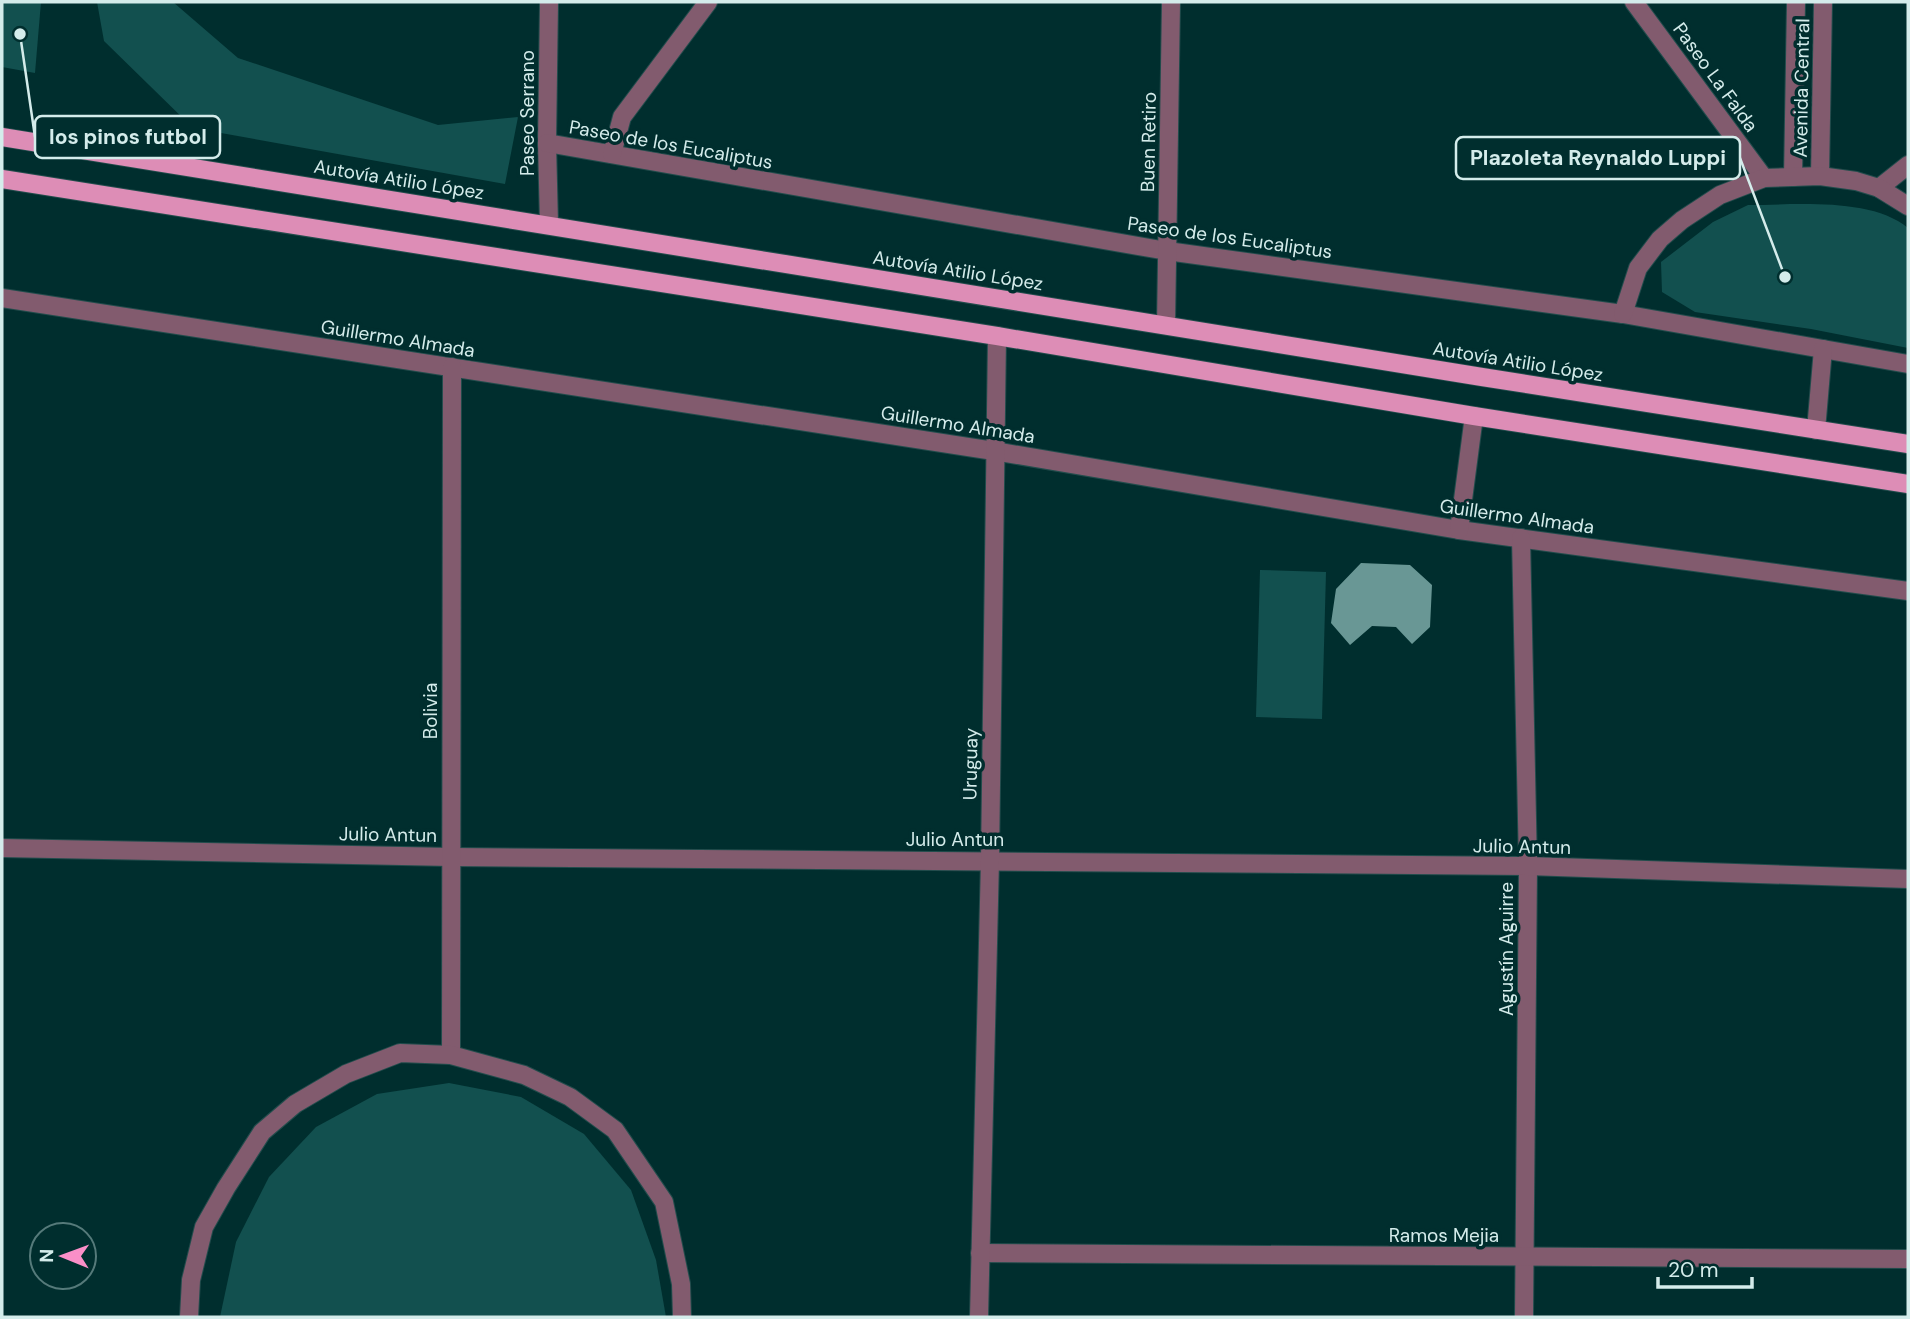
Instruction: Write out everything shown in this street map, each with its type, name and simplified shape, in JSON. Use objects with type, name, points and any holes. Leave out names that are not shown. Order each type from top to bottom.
[{"type":"main road","name":"Autovía Atilio López","points":[[2,137],[1908,444]]},
{"type":"main road","points":[[2,179],[997,336],[1474,416],[1908,484]]},
{"type":"street","name":"Paseo Serrano","points":[[549,2],[549,224]]},
{"type":"street","points":[[612,154],[622,117],[708,2]]},
{"type":"street","name":"Buen Retiro","points":[[1166,325],[1171,2]]},
{"type":"street","name":"Paseo La Falda","points":[[1634,2],[1764,178]]},
{"type":"street","name":"Avenida Central","points":[[1793,177],[1796,2]]},
{"type":"street","name":"Avenida Central","points":[[1820,176],[1823,2]]},
{"type":"street","name":"Paseo de los Eucaliptus","points":[[547,143],[1167,251],[1623,314],[1908,364]]},
{"type":"street","points":[[1879,188],[1908,165]]},
{"type":"street","points":[[1623,314],[1639,268],[1661,239],[1682,220],[1720,195],[1764,178],[1820,176],[1856,181],[1879,188],[1908,206]]},
{"type":"street","name":"Guillermo Almada","points":[[2,298],[994,451],[1460,530],[1908,591]]},
{"type":"street","name":"Uruguay","points":[[979,1317],[990,860],[997,336]]},
{"type":"street","points":[[1816,430],[1823,349]]},
{"type":"street","name":"Bolivia","points":[[451,1055],[452,367]]},
{"type":"street","points":[[1460,530],[1474,416]]},
{"type":"street","name":"Agustín Aguirre","points":[[1521,538],[1528,866],[1524,1317]]},
{"type":"street","name":"Julio Antun","points":[[2,848],[451,857],[1528,866],[1908,879]]},
{"type":"street","points":[[189,1317],[191,1280],[204,1227],[262,1132],[295,1104],[346,1074],[400,1054],[451,1055],[524,1075],[570,1097],[615,1130],[664,1202],[681,1284],[682,1317]]},
{"type":"street","name":"Ramos Mejia","points":[[980,1253],[1908,1259]]},
{"type":"shaded area","points":[[2,2],[41,2],[35,73],[2,67]]},
{"type":"shaded area","points":[[97,2],[173,2],[238,58],[438,125],[518,117],[505,184],[193,128],[104,41]]},
{"type":"shaded area","points":[[1809,204],[1853,207],[1874,211],[1908,228],[1908,348],[1811,329],[1695,312],[1662,292],[1661,262],[1713,222],[1748,205]]},
{"type":"shaded area","points":[[1260,570],[1326,572],[1322,719],[1256,717]]},
{"type":"shaded area","points":[[449,1083],[521,1097],[584,1134],[631,1190],[656,1260],[666,1317],[220,1317],[236,1242],[269,1177],[316,1127],[377,1094]]},
{"type":"building","points":[[1361,563],[1410,565],[1432,585],[1430,627],[1412,644],[1396,627],[1372,626],[1350,645],[1331,623],[1336,589]]},
{"type":"place","name":"los pinos futbol","points":[[20,34]]},
{"type":"place","name":"Plazoleta Reynaldo Luppi","points":[[1785,277]]}]
